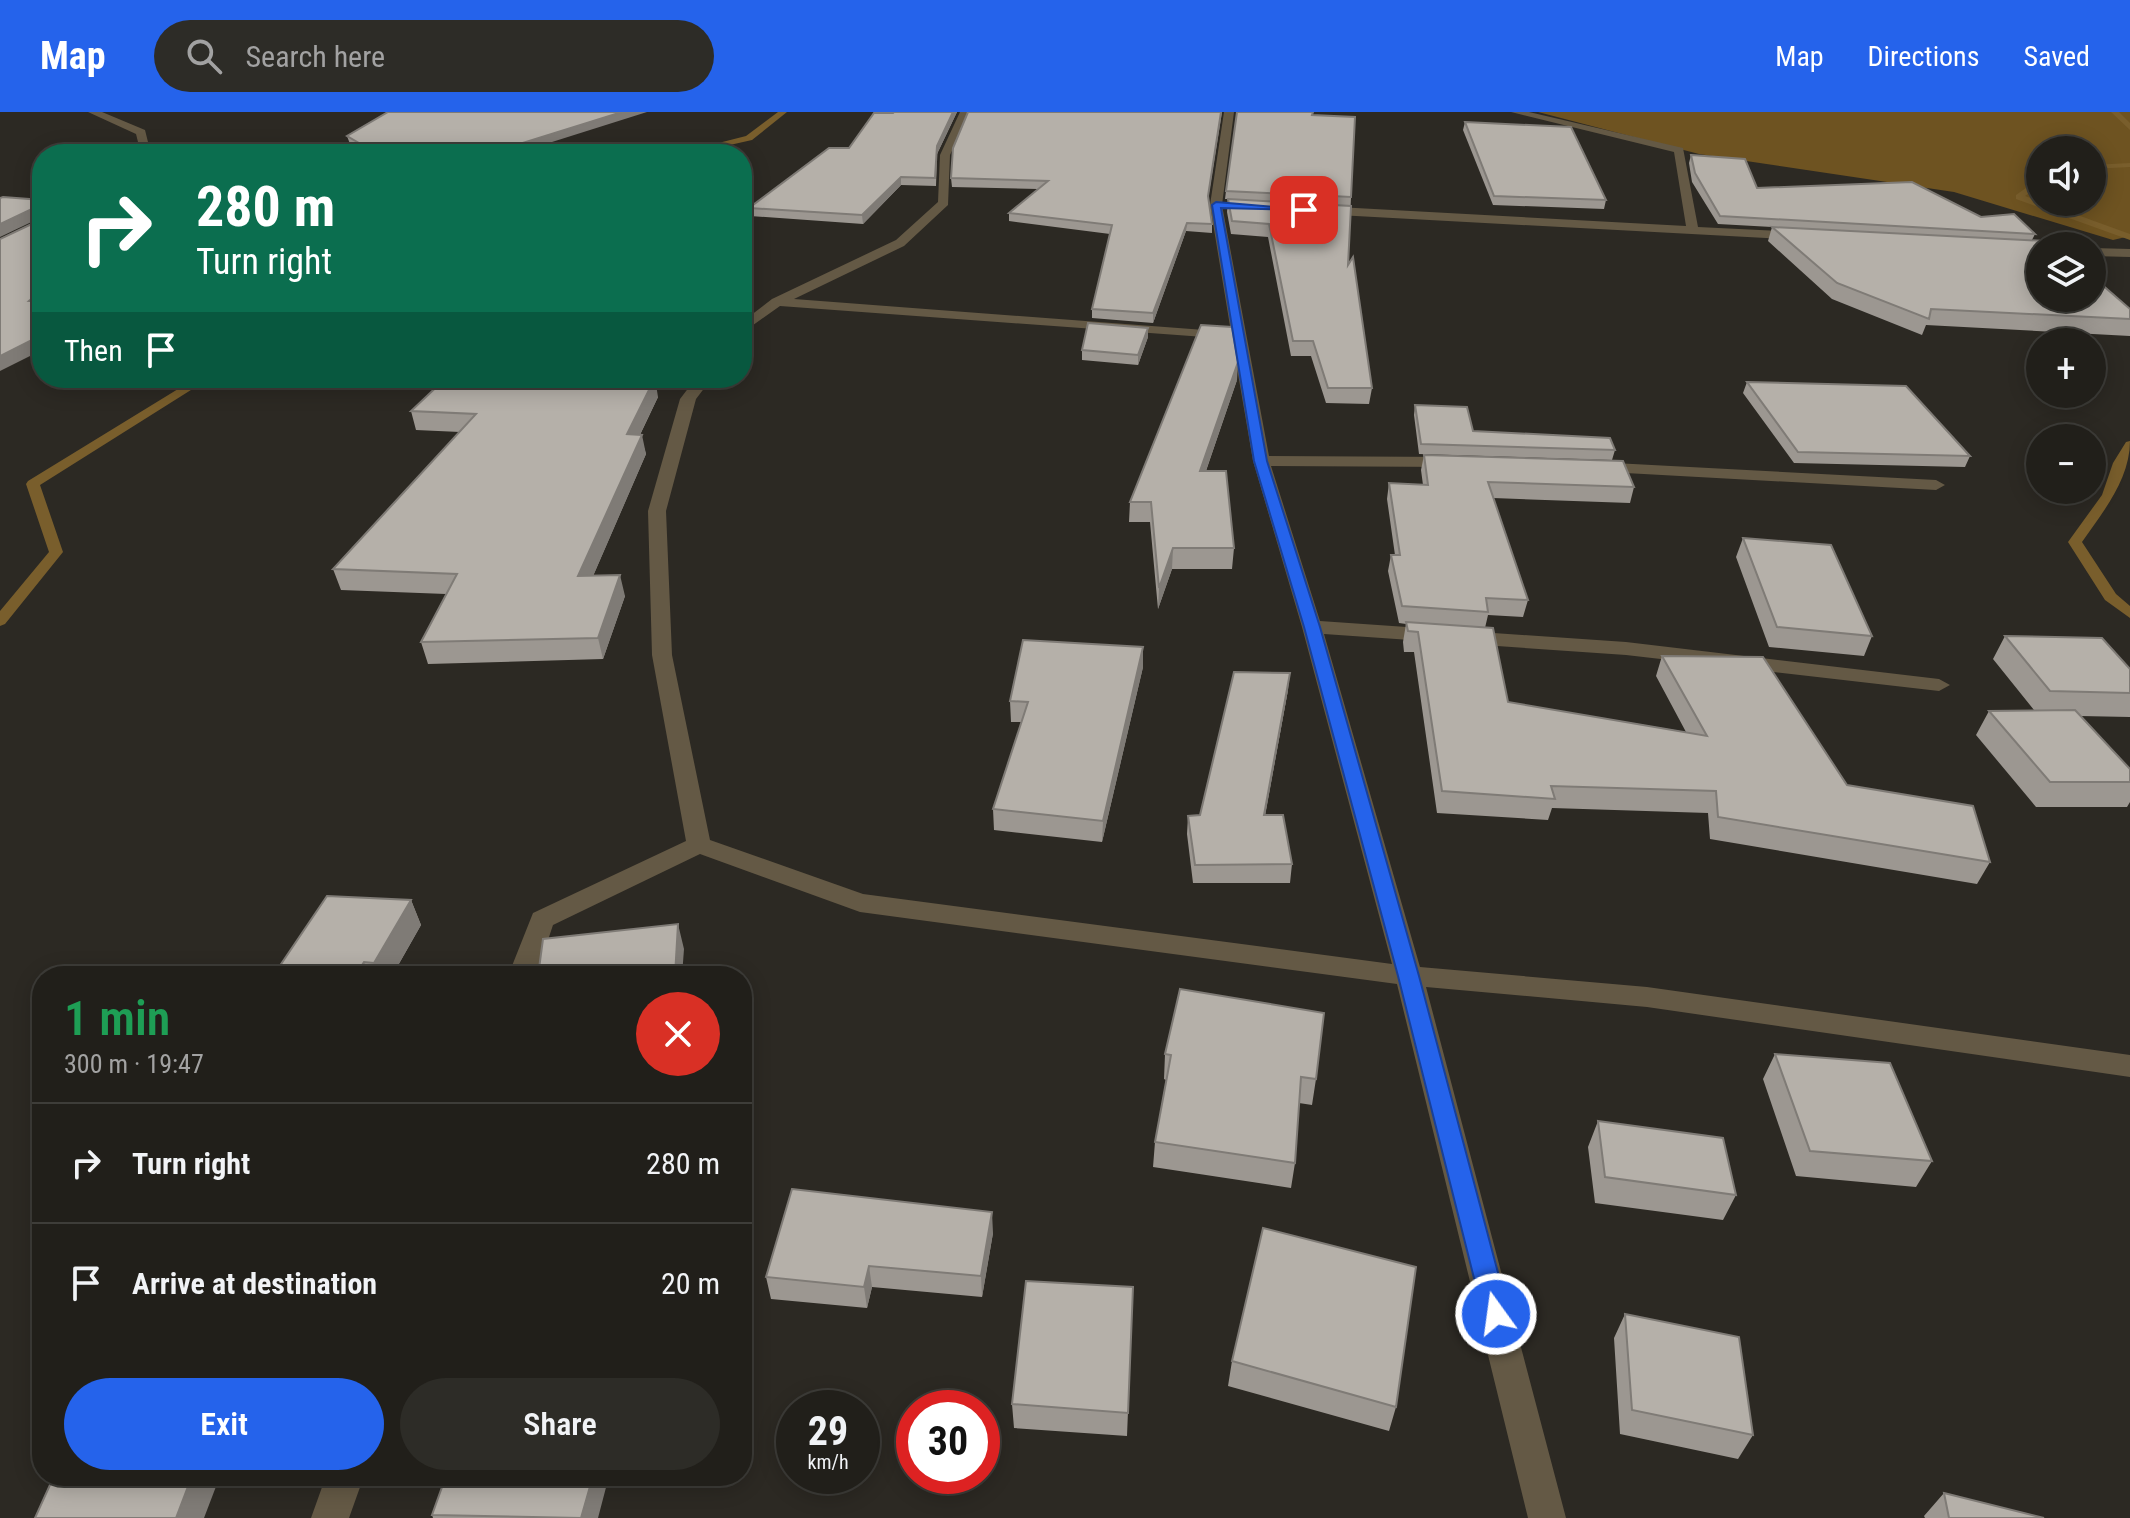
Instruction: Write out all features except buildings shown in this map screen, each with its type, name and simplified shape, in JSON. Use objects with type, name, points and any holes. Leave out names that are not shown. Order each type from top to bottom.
[{"type":"street","points":[[93,112],[141,132],[144,144]]},
{"type":"street","points":[[752,321],[777,302],[900,243],[944,203],[945,155],[965,112]]},
{"type":"street","points":[[1229,112],[1224,205],[1239,337],[1261,461],[1312,627],[1409,976],[1547,1518]]},
{"type":"street","points":[[1516,112],[1679,150],[1693,220],[1691,231]]},
{"type":"street","points":[[1309,210],[1818,237]]},
{"type":"street","points":[[2106,252],[2130,253]]},
{"type":"street","points":[[777,302],[1239,337]]},
{"type":"street","points":[[696,388],[688,399],[657,511],[662,655],[699,845]]},
{"type":"street","points":[[1261,461],[1478,463]]},
{"type":"street","points":[[1572,466],[1936,485]]},
{"type":"street","points":[[1312,627],[1603,645],[1778,661],[1939,685]]},
{"type":"street","points":[[526,966],[542,919],[699,845],[860,903],[1409,976],[1647,997],[2130,1066]]},
{"type":"street","points":[[330,1518],[341,1486]]},
{"type":"shaded area","points":[[1538,112],[2130,112],[2130,236],[2113,240],[2106,238],[2106,232],[2086,232],[2034,216],[2106,216],[2106,136],[2026,136],[2026,214],[1954,192],[1699,154]]},
{"type":"waterway","points":[[723,144],[749,138],[783,112]]},
{"type":"waterway","points":[[2115,112],[2130,128]]},
{"type":"waterway","points":[[2106,166],[2130,165]]},
{"type":"waterway","points":[[2026,192],[2019,197],[2026,200]]},
{"type":"waterway","points":[[2072,216],[2130,237]]},
{"type":"waterway","points":[[0,621],[56,552],[33,484],[188,388]]},
{"type":"waterway","points":[[2130,445],[2119,463],[2109,495],[2075,542],[2110,597],[2130,614]]},
{"type":"route","points":[[1304,210],[1216,205],[1261,461],[1312,627],[1409,976],[1496,1314]]}]
